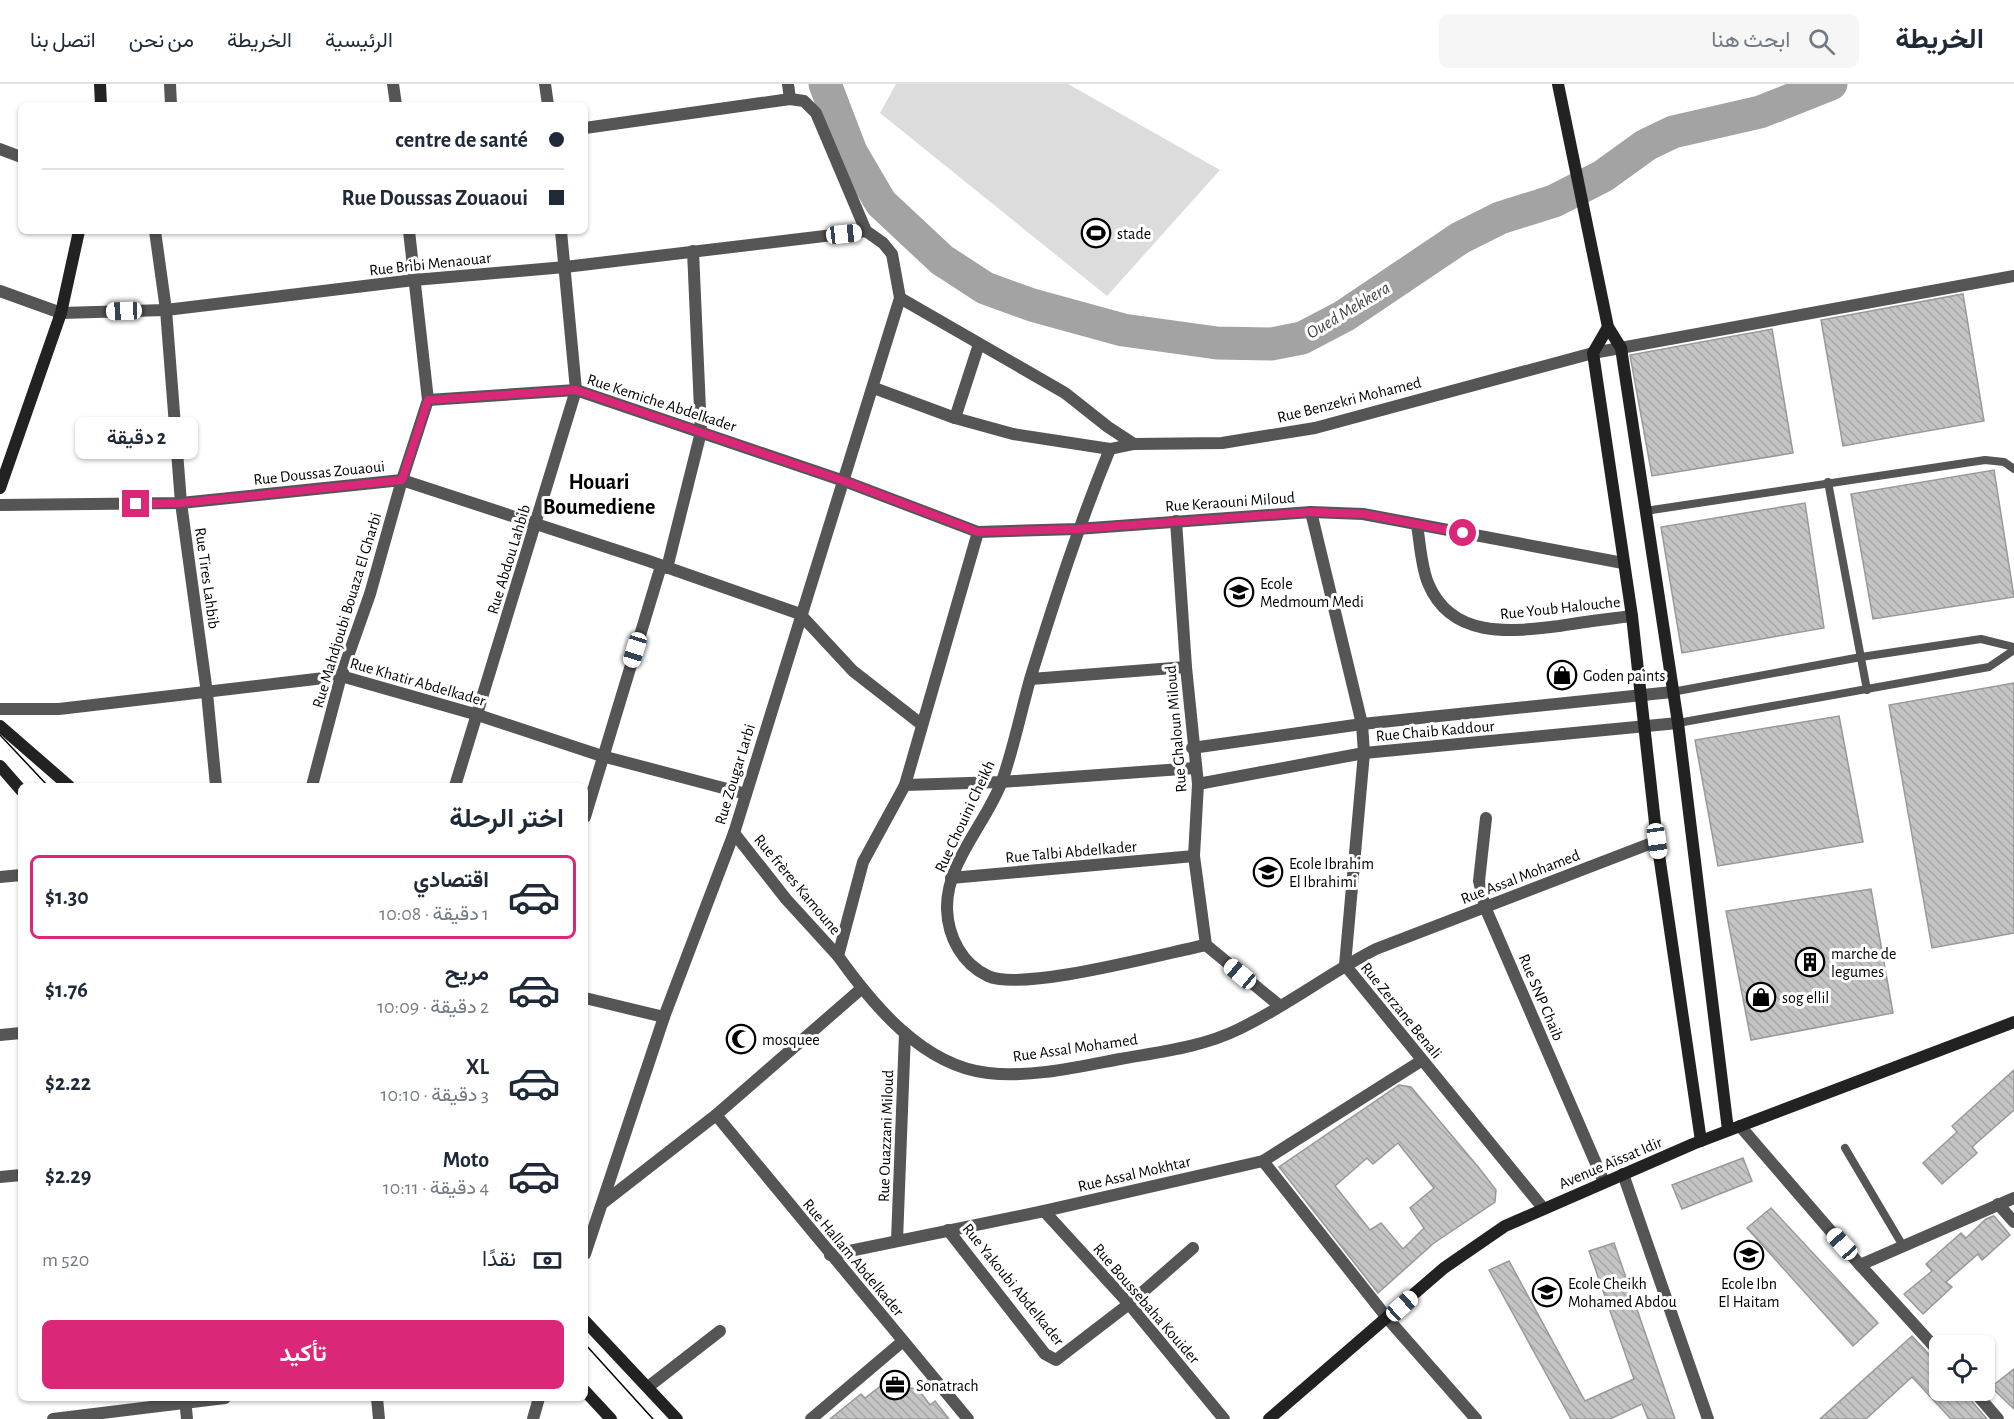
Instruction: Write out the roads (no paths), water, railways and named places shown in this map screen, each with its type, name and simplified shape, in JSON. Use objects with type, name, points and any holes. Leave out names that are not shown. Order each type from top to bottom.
[{"type":"street","points":[[100,84],[101,102]]},
{"type":"street","points":[[170,84],[171,102]]},
{"type":"street","points":[[393,84],[396,102]]},
{"type":"street","points":[[545,84],[548,102]]},
{"type":"street","points":[[788,84],[790,99]]},
{"type":"street","points":[[1558,84],[1608,327],[1621,348],[1678,723],[1734,1128],[1929,1341]]},
{"type":"street","points":[[588,128],[790,99],[804,101],[816,113],[866,231],[883,243],[891,254],[900,298],[1065,393],[1134,444]]},
{"type":"street","points":[[0,148],[18,156]]},
{"type":"street","name":"Rue Bribi Menaouar","points":[[0,291],[61,313],[166,310],[414,280],[565,267],[866,231]]},
{"type":"street","points":[[0,488],[61,313],[78,234]]},
{"type":"street","name":"Rue Tires Lahbib","points":[[155,234],[166,310],[181,503],[207,693],[216,783]]},
{"type":"street","name":"Rue Mahdjoubi Bouaza El Gharbi","points":[[313,783],[341,676],[370,594],[402,480],[428,400],[409,234]]},
{"type":"street","name":"Rue Abdou Lahbib","points":[[456,783],[576,390],[561,234]]},
{"type":"street","points":[[588,806],[602,756],[664,567],[701,432],[693,250]]},
{"type":"street","name":"Rue Benzekri Mohamed","points":[[874,388],[955,418],[1013,434],[1110,449],[1134,444],[1222,443],[1315,428],[1593,353],[2014,276]]},
{"type":"street","name":"Rue Zougar Larbi","points":[[588,1246],[664,1017],[734,833],[800,614],[874,388],[900,298]]},
{"type":"street","points":[[1608,327],[1593,353],[1632,616],[1657,841],[1701,1141]]},
{"type":"street","points":[[955,418],[979,344]]},
{"type":"street","name":"Rue Kemiche Abdelkader","points":[[428,400],[576,390],[844,481]]},
{"type":"street","name":"Rue Chouini Cheikh","points":[[1110,449],[1077,529],[1001,782],[951,878],[947,909],[950,930],[958,950],[973,967],[1007,982],[1038,979],[1206,945]]},
{"type":"street","name":"Rue Doussas Zouaoui","points":[[0,505],[181,503],[402,480],[800,614]]},
{"type":"street","name":"Rue Keraouni Miloud","points":[[844,481],[978,532],[1077,529],[1311,512],[1364,514],[1623,562]]},
{"type":"street","name":"Rue Zerzane Benali","points":[[1311,512],[1362,724],[1364,753],[1345,964],[1421,1061],[1543,1208]]},
{"type":"street","name":"Rue Ghaloun Miloud","points":[[1176,521],[1185,667],[1192,748],[1198,784],[1194,856],[1206,945]]},
{"type":"street","name":"Rue Youb Halouche","points":[[1417,525],[1427,583],[1451,615],[1473,627],[1491,631],[1517,631],[1632,616]]},
{"type":"street","points":[[838,956],[863,862],[905,785],[978,532]]},
{"type":"street","points":[[800,614],[853,671],[921,724]]},
{"type":"street","points":[[1031,679],[1185,667]]},
{"type":"street","name":"Rue Khatir Abdelkader","points":[[0,709],[59,709],[341,676],[478,715],[602,756],[746,794]]},
{"type":"street","points":[[1192,748],[1362,724],[1672,692]]},
{"type":"street","name":"Rue Chaib Kaddour","points":[[1198,784],[1364,753],[1646,728],[1678,723]]},
{"type":"street","points":[[0,726],[66,783]]},
{"type":"street","points":[[0,766],[18,787]]},
{"type":"street","points":[[905,785],[1001,782],[1195,768]]},
{"type":"street","name":"Rue SNP Chaib","points":[[1486,818],[1479,881],[1485,907],[1604,1182]]},
{"type":"street","name":"Rue frères Kamoune","points":[[734,833],[786,899],[838,956]]},
{"type":"street","name":"Rue Assal Mohamed","points":[[838,956],[861,989],[905,1034],[944,1059],[988,1073],[1025,1073],[1103,1062],[1211,1040],[1238,1030],[1345,964],[1376,949],[1657,841]]},
{"type":"street","name":"Rue Talbi Abdelkader","points":[[951,878],[1194,856]]},
{"type":"street","points":[[0,877],[18,875]]},
{"type":"street","points":[[1206,945],[1280,1006]]},
{"type":"street","points":[[603,1203],[716,1115],[861,989]]},
{"type":"street","points":[[588,999],[664,1017]]},
{"type":"street","name":"Avenue Aïssat Idir","points":[[1269,1419],[1388,1319],[1444,1268],[1505,1226],[1701,1141],[2014,1022]]},
{"type":"street","points":[[0,1035],[18,1033]]},
{"type":"street","name":"Rue Ouazzani Miloud","points":[[897,1240],[905,1034]]},
{"type":"street","name":"Rue Assal Mokhtar","points":[[830,1255],[1044,1211],[1263,1161],[1421,1061]]},
{"type":"street","name":"Rue Hallam Abdelkader","points":[[716,1115],[968,1419]]},
{"type":"street","points":[[1263,1161],[1388,1319],[1475,1419]]},
{"type":"street","points":[[1623,1174],[1708,1419]]},
{"type":"street","points":[[0,1177],[18,1175]]},
{"type":"street","points":[[1860,1265],[2014,1198]]},
{"type":"street","points":[[1998,1204],[2014,1222]]},
{"type":"street","name":"Rue Boussebaha Kouider","points":[[1044,1211],[1129,1304],[1224,1419]]},
{"type":"street","name":"Rue Yakoubi Abdelkader","points":[[948,1230],[1051,1359],[1061,1359],[1193,1248]]},
{"type":"street","points":[[588,1324],[676,1419]]},
{"type":"street","points":[[648,1387],[720,1331]]},
{"type":"street","points":[[810,1419],[903,1341]]},
{"type":"street","points":[[588,1394],[611,1419]]},
{"type":"street","points":[[53,1419],[178,1401]]},
{"type":"street","points":[[185,1401],[187,1419]]},
{"type":"street","points":[[377,1401],[379,1419]]},
{"type":"street","points":[[533,1419],[538,1401]]},
{"type":"street","points":[[1982,1401],[1998,1419]]},
{"type":"lane","points":[[1645,511],[1985,460],[2004,462],[2014,469]]},
{"type":"lane","points":[[1828,482],[1867,690]]},
{"type":"lane","points":[[1672,692],[1862,657],[1981,639],[2014,649]]},
{"type":"lane","points":[[1678,723],[1989,667],[2014,649]]},
{"type":"lane","points":[[1845,1148],[1903,1246]]},
{"type":"waterway","name":"Oued Mekkera","points":[[825,84],[851,152],[881,203],[942,260],[985,288],[1032,305],[1123,330],[1217,343],[1271,344],[1302,338],[1344,316],[1460,238],[1500,218],[1554,201],[1603,176],[1646,145],[1673,132],[1760,112],[1831,84]]},
{"type":"tram line","points":[[0,735],[45,783]]},
{"type":"tram line","points":[[588,1347],[653,1419]]},
{"type":"place","name":"stade","points":[[1096,233]]},
{"type":"place","name":"Ecole Medmoum Medi","points":[[1239,592]]},
{"type":"place","name":"Goden paints","points":[[1562,675]]},
{"type":"place","name":"Ecole Ibrahim El Ibrahimi","points":[[1268,872]]},
{"type":"place","name":"marche de legumes","points":[[1810,962]]},
{"type":"place","name":"sog ellil","points":[[1761,997]]},
{"type":"place","name":"mosquee","points":[[741,1039]]},
{"type":"place","name":"Ecole Ibn El Haitam","points":[[1749,1255]]},
{"type":"place","name":"Ecole Cheikh Mohamed Abdou","points":[[1547,1292]]},
{"type":"place","name":"Sonatrach","points":[[895,1385]]},
{"type":"district","name":"Houari Boumediene","points":[[599,494]]}]
